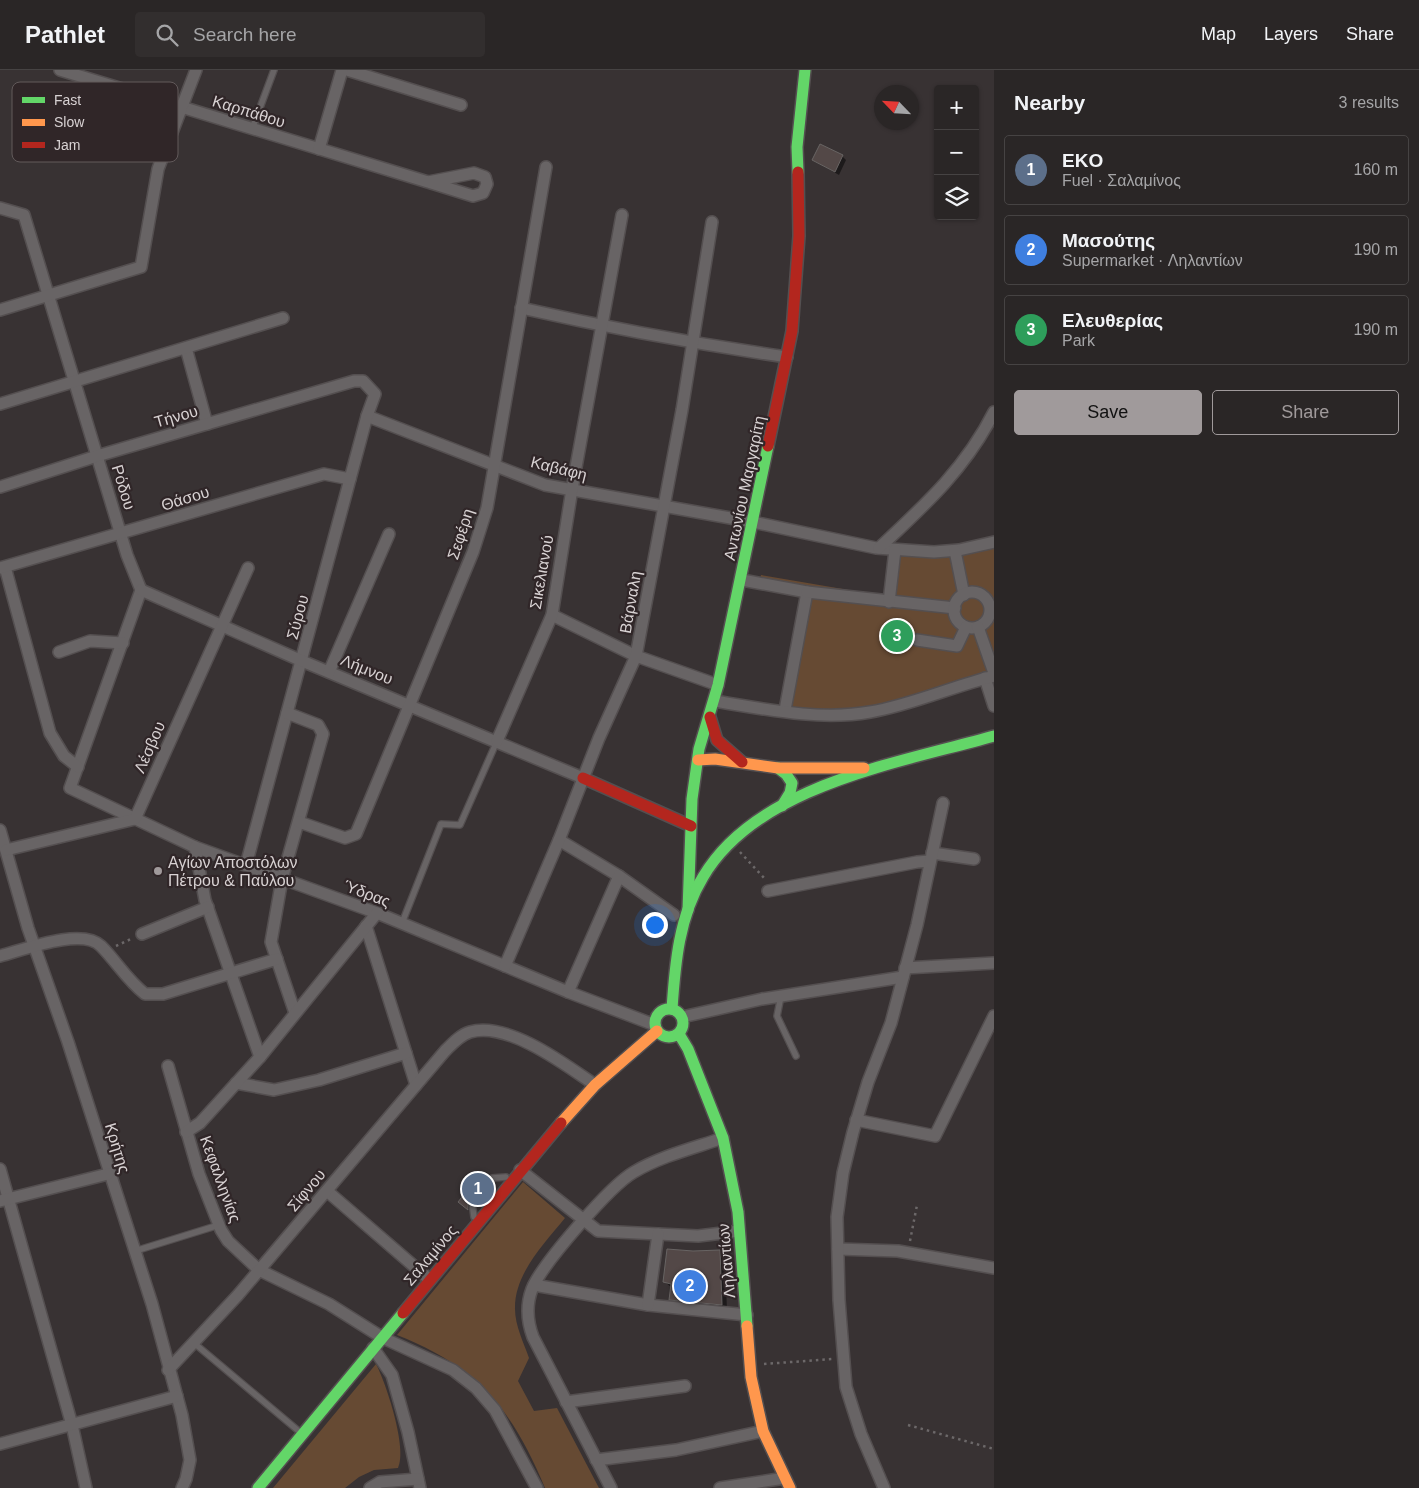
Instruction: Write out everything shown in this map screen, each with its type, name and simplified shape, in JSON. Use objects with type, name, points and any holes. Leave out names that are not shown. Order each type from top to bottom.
[{"type":"main road","name":"Αντωνίου Μαργαρίτη","points":[[688,910],[691,826],[698,760],[718,685],[742,580],[787,356],[796,290],[799,236],[797,147],[805,70]]},
{"type":"main road","points":[[710,717],[717,740],[743,763]]},
{"type":"main road","points":[[672,1009],[673,974],[688,910],[712,862],[730,841],[768,813],[818,790],[889,766],[994,736]]},
{"type":"main road","points":[[698,760],[778,768],[837,769],[889,766]]},
{"type":"main road","points":[[778,768],[786,774],[792,783],[790,793],[782,806]]},
{"type":"main road","points":[[583,778],[691,826]]},
{"type":"main road","points":[[691,859],[702,864],[712,862]]},
{"type":"main road","points":[[672,1009],[682,1017],[684,1026],[679,1034],[665,1037],[656,1028],[659,1013],[672,1009]]},
{"type":"main road","name":"Σαλαμίνος","points":[[258,1488],[520,1170],[595,1085],[656,1028]]},
{"type":"main road","name":"Ληλαντίων","points":[[679,1034],[688,1050],[723,1138],[739,1231],[750,1365],[763,1431],[788,1483]]},
{"type":"street","name":"Καρπάθου","points":[[60,70],[99,82]]},
{"type":"street","points":[[178,120],[196,70]]},
{"type":"street","points":[[319,149],[342,70]]},
{"type":"street","points":[[347,70],[461,105]]},
{"type":"street","name":"Καρπάθου","points":[[178,106],[252,129],[428,182],[462,192],[480,195],[485,192],[487,184],[486,179],[480,174],[463,175],[428,182]]},
{"type":"street","points":[[0,310],[141,267],[158,169],[161,162]]},
{"type":"street","name":"Σεφέρη","points":[[299,822],[343,837],[355,835],[473,552],[485,515],[546,167]]},
{"type":"street","name":"Ρόδου","points":[[0,208],[24,215],[121,534],[141,590]]},
{"type":"street","name":"Σικελιανού","points":[[497,741],[552,615],[572,489],[622,215]]},
{"type":"street","name":"Βάρναλη","points":[[505,966],[636,656],[693,343],[712,222]]},
{"type":"street","points":[[521,308],[693,343],[787,356]]},
{"type":"street","points":[[0,404],[283,318]]},
{"type":"street","points":[[186,348],[206,424]]},
{"type":"street","name":"Τήνου","points":[[0,487],[206,424],[354,381],[363,381]]},
{"type":"street","name":"Σύρου","points":[[246,865],[367,416],[375,394],[363,381]]},
{"type":"street","points":[[879,548],[963,465],[982,437],[994,412]]},
{"type":"street","name":"Καβάφη","points":[[367,416],[545,484],[753,522],[879,548],[924,552],[955,551],[994,542]]},
{"type":"street","name":"Θάσου","points":[[3,568],[324,474],[350,479]]},
{"type":"street","points":[[329,672],[389,534]]},
{"type":"street","points":[[889,602],[895,550]]},
{"type":"street","points":[[955,551],[964,595]]},
{"type":"street","points":[[3,568],[50,733],[64,756],[78,767],[141,590]]},
{"type":"street","name":"Λέσβου","points":[[134,819],[248,568]]},
{"type":"street","points":[[742,580],[843,599],[955,608]]},
{"type":"street","name":"Λήμνου","points":[[141,590],[302,661],[583,778]]},
{"type":"street","points":[[785,710],[807,592]]},
{"type":"street","points":[[975,592],[981,594],[992,607],[988,620],[978,627],[966,627],[957,620],[955,608],[960,598],[964,595],[975,592]]},
{"type":"street","points":[[552,615],[636,656],[718,685]]},
{"type":"street","points":[[917,640],[957,646],[966,627]]},
{"type":"street","points":[[978,627],[991,675],[994,706]]},
{"type":"street","points":[[58,652],[90,641],[123,643]]},
{"type":"street","points":[[714,701],[785,710],[848,715],[871,712],[991,675]]},
{"type":"street","points":[[288,713],[316,724],[323,734],[282,879],[272,942],[296,1014]]},
{"type":"street","name":"Ύδρας","points":[[78,767],[70,788],[195,847],[377,913],[656,1028]]},
{"type":"street","points":[[884,1488],[872,1462],[846,1387],[837,1217],[842,1173],[868,1082],[891,1023],[943,803]]},
{"type":"street","points":[[6,850],[134,819]]},
{"type":"street","name":"Κρήτης","points":[[0,830],[108,1174],[152,1304],[187,1436],[190,1460],[184,1483]]},
{"type":"street","points":[[559,840],[619,876],[674,915]]},
{"type":"street","points":[[195,847],[208,907],[260,1057]]},
{"type":"street","points":[[771,890],[917,862],[931,857],[974,859]]},
{"type":"street","points":[[568,992],[619,876]]},
{"type":"street","points":[[142,934],[208,907]]},
{"type":"street","points":[[186,1132],[200,1123],[260,1057],[377,913]]},
{"type":"street","points":[[366,926],[416,1085]]},
{"type":"street","points":[[0,956],[73,938],[89,940],[100,945],[104,952],[144,994],[163,994],[277,959]]},
{"type":"street","points":[[682,1017],[904,972],[994,963]]},
{"type":"street","points":[[856,1120],[935,1136],[994,1016]]},
{"type":"street","name":"Σίφνου","points":[[168,1370],[259,1270],[445,1051],[469,1032],[481,1030],[524,1041],[554,1055],[595,1085]]},
{"type":"street","points":[[236,1083],[274,1090],[319,1080],[406,1052]]},
{"type":"street","name":"Κεφαλληνίας","points":[[168,1066],[186,1132],[218,1225],[228,1241],[259,1270],[329,1304],[383,1338],[453,1370],[476,1388],[494,1410],[537,1488]]},
{"type":"street","points":[[611,1488],[530,1331],[528,1306],[534,1285],[540,1274],[610,1190],[635,1171],[723,1138]]},
{"type":"street","points":[[0,1168],[4,1200],[72,1425],[86,1488]]},
{"type":"street","points":[[520,1170],[584,1222],[598,1231],[698,1236],[739,1231]]},
{"type":"street","points":[[4,1200],[108,1174]]},
{"type":"street","points":[[326,1191],[430,1280]]},
{"type":"street","points":[[648,1305],[658,1234]]},
{"type":"street","points":[[838,1249],[908,1252],[994,1268]]},
{"type":"street","points":[[534,1285],[648,1305],[747,1315]]},
{"type":"street","points":[[370,1488],[380,1482],[419,1483],[392,1375],[373,1348]]},
{"type":"street","points":[[566,1402],[686,1386]]},
{"type":"street","points":[[0,1444],[176,1396]]},
{"type":"street","points":[[596,1460],[676,1450],[763,1431]]},
{"type":"street","points":[[720,1488],[788,1483]]},
{"type":"lane","points":[[252,129],[274,70]]},
{"type":"lane","points":[[462,192],[463,175]]},
{"type":"lane","name":"Σικελιανού","points":[[402,923],[441,824],[460,824],[497,741]]},
{"type":"lane","points":[[781,996],[777,1016],[796,1056]]},
{"type":"lane","points":[[474,1217],[472,1202],[492,1178],[506,1177]]},
{"type":"lane","points":[[134,1251],[218,1225]]},
{"type":"lane","points":[[194,1343],[303,1434]]},
{"type":"path","points":[[730,841],[771,890]]},
{"type":"path","points":[[104,952],[142,934]]},
{"type":"path","points":[[908,1252],[917,1205]]},
{"type":"path","points":[[750,1365],[843,1358]]},
{"type":"path","points":[[908,1425],[994,1449]]},
{"type":"shaded area","points":[[994,542],[994,676],[871,712],[785,710],[807,592],[759,583],[761,575],[884,596],[890,550],[905,551]]},
{"type":"shaded area","points":[[523,1182],[565,1218],[532,1260],[519,1284],[515,1315],[529,1358],[518,1381],[534,1411],[557,1408],[599,1488],[545,1488],[519,1435],[505,1413],[489,1394],[450,1361],[397,1335]]},
{"type":"shaded area","points":[[376,1364],[390,1400],[398,1432],[400,1459],[398,1468],[374,1470],[359,1477],[345,1488],[273,1488]]},
{"type":"building","points":[[820,144],[843,155],[835,172],[812,160]]},
{"type":"building","points":[[472,1184],[477,1188],[468,1200],[468,1210],[458,1202]]},
{"type":"building","points":[[667,1249],[693,1251],[720,1250],[722,1305],[669,1300],[671,1284],[663,1282]]},
{"type":"traffic: fast","points":[[798,172],[797,147],[805,70]]},
{"type":"traffic: fast","points":[[688,910],[692,799],[699,749],[718,685],[768,446]]},
{"type":"traffic: fast","points":[[672,1009],[677,958],[688,908],[703,877],[727,846],[758,820],[794,799],[833,782],[874,768],[994,736]]},
{"type":"traffic: fast","points":[[778,768],[786,774],[792,783],[790,793],[782,806]]},
{"type":"traffic: fast","points":[[669,1009],[679,1013],[683,1023],[679,1033],[669,1037],[659,1033],[655,1023],[659,1013],[669,1009]]},
{"type":"traffic: fast","points":[[679,1034],[688,1049],[723,1138],[738,1212],[747,1326]]},
{"type":"traffic: fast","points":[[258,1488],[403,1313]]},
{"type":"traffic: slow","points":[[698,760],[715,759],[778,768],[864,768]]},
{"type":"traffic: slow","points":[[561,1123],[595,1085],[657,1031]]},
{"type":"traffic: slow","points":[[747,1326],[751,1377],[763,1431],[790,1488]]},
{"type":"traffic: jam","points":[[768,446],[792,331],[799,236],[798,172]]},
{"type":"traffic: jam","points":[[710,717],[717,740],[742,762]]},
{"type":"traffic: jam","points":[[583,778],[691,826]]},
{"type":"traffic: jam","points":[[403,1313],[561,1123]]},
{"type":"place","name":"Ελευθερίας","points":[[897,636]]},
{"type":"place","name":"Αγίων Αποστόλων Πέτρου & Παύλου","points":[[158,871]]},
{"type":"place","name":"EKO","points":[[478,1189]]},
{"type":"place","name":"Μασούτης","points":[[690,1286]]}]
